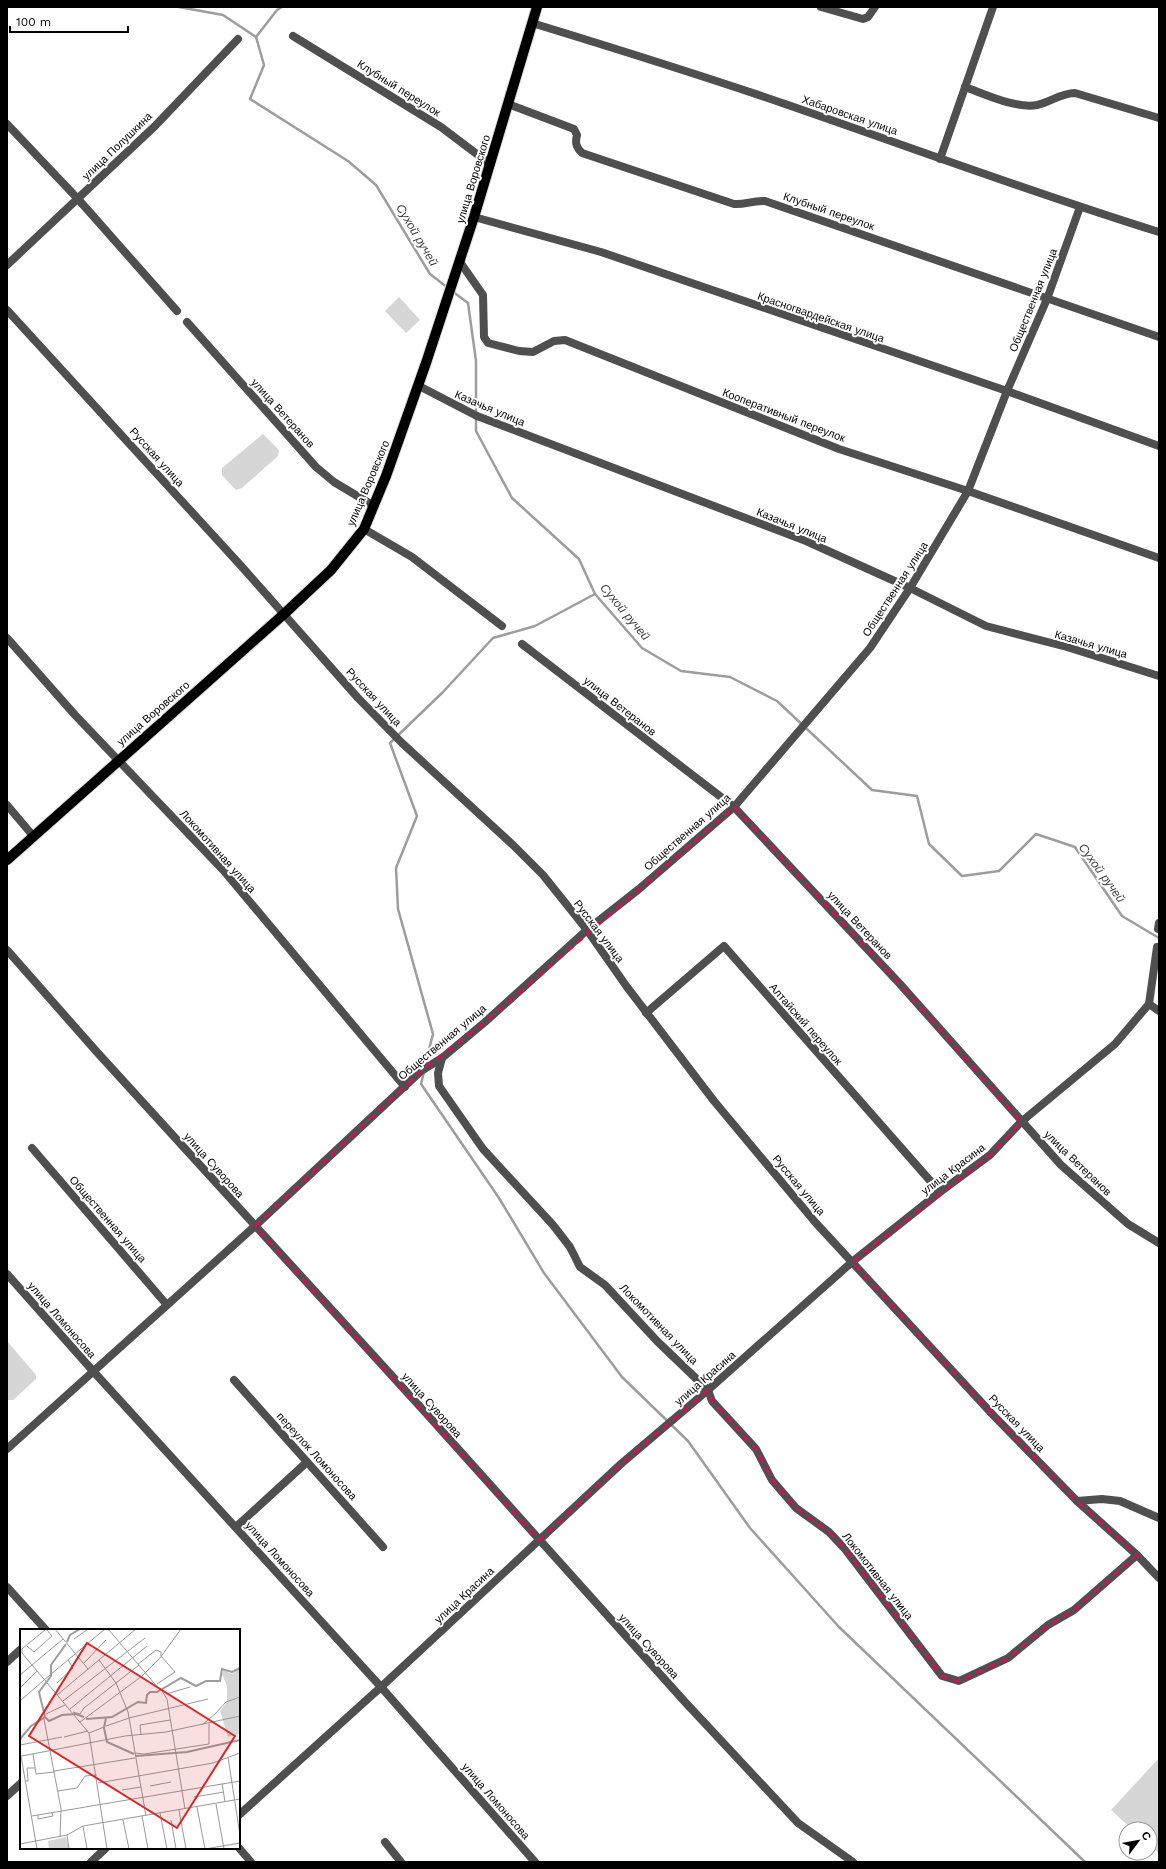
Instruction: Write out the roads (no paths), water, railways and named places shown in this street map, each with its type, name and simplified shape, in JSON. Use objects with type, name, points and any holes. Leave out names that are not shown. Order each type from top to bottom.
[{"type":"main road","name":"улица Воровского","points":[[7,860],[118,759],[284,614],[332,570],[364,529],[419,386],[460,262],[537,7]]},
{"type":"street","points":[[821,7],[858,18],[868,17],[875,7]]},
{"type":"street","points":[[940,159],[993,7]]},
{"type":"street","name":"Хабаровская улица","points":[[532,23],[641,56],[1080,207],[1159,232]]},
{"type":"street","name":"Клубный переулок","points":[[293,36],[441,127],[490,164]]},
{"type":"street","name":"улица Полушкина","points":[[7,265],[155,126],[238,39]]},
{"type":"street","points":[[965,87],[1022,105],[1037,105],[1066,93],[1075,93],[1159,118]]},
{"type":"street","name":"Клубный переулок","points":[[508,104],[574,129],[577,135],[577,148],[582,153],[734,204],[743,205],[756,200],[765,201],[1159,337]]},
{"type":"street","points":[[7,124],[78,199],[177,311]]},
{"type":"street","name":"Общественная улица","points":[[7,1449],[255,1226],[421,1071],[442,1058],[587,930],[639,889],[734,807],[870,648],[910,588],[968,491],[1007,392],[1047,299],[1080,207]]},
{"type":"street","name":"Красногвардейская улица","points":[[474,217],[601,252],[1159,446]]},
{"type":"street","name":"Кооперативный переулок","points":[[460,262],[483,295],[484,337],[488,343],[519,351],[533,352],[554,341],[565,340],[839,448],[968,491],[1159,558]]},
{"type":"street","name":"Русская улица","points":[[7,310],[284,614],[358,698],[396,737],[513,845],[543,875],[587,930],[646,1013],[714,1101],[815,1222],[994,1416],[1077,1501],[1137,1555],[1159,1578]]},
{"type":"street","name":"улица Ветеранов","points":[[187,322],[316,467],[334,482],[374,506]]},
{"type":"street","name":"Казачья улица","points":[[419,386],[477,416],[806,541],[910,588],[986,626],[1067,647],[1159,676]]},
{"type":"street","points":[[364,529],[412,557],[502,626]]},
{"type":"street","name":"Локомотивная улица","points":[[7,638],[75,715],[224,872],[405,1087]]},
{"type":"street","name":"улица Ветеранов","points":[[522,644],[734,807],[900,984],[1061,1165],[1109,1209],[1128,1224],[1159,1243]]},
{"type":"street","points":[[7,805],[34,837]]},
{"type":"street","name":"Алтайский переулок","points":[[646,1013],[724,946],[940,1192]]},
{"type":"street","points":[[1157,947],[1149,1004],[1159,1011]]},
{"type":"street","name":"улица Суворова","points":[[7,950],[96,1051],[685,1702],[798,1823],[854,1862]]},
{"type":"street","name":"улица Красина","points":[[240,1814],[381,1687],[622,1463],[708,1390],[852,1262],[940,1192],[990,1155],[1022,1122],[1115,1044],[1149,1004]]},
{"type":"street","name":"Локомотивная улица","points":[[442,1058],[438,1073],[439,1086],[483,1149],[553,1225],[570,1247],[580,1267],[605,1285],[657,1341],[708,1390],[712,1401],[756,1449],[772,1480],[796,1508],[829,1532],[845,1549],[942,1676],[959,1680],[1008,1658],[1048,1625],[1074,1610],[1137,1555]]},
{"type":"street","name":"Общественная улица","points":[[32,1148],[167,1305]]},
{"type":"street","name":"улица Ломоносова","points":[[7,1274],[93,1371],[381,1687],[535,1862]]},
{"type":"street","name":"переулок Ломоносова","points":[[234,1380],[383,1547]]},
{"type":"street","points":[[236,1527],[307,1462]]},
{"type":"street","points":[[1077,1501],[1102,1499],[1120,1501],[1159,1518]]},
{"type":"street","points":[[7,1587],[44,1629]]},
{"type":"street","points":[[7,1662],[20,1650]]},
{"type":"street","points":[[7,1796],[20,1784]]},
{"type":"street","points":[[385,1842],[401,1862]]},
{"type":"street","points":[[90,1862],[105,1849]]},
{"type":"street","points":[[240,1849],[251,1862]]},
{"type":"waterway","points":[[179,7],[223,15],[256,37],[277,10],[282,7]]},
{"type":"waterway","name":"Сухой ручей","points":[[256,37],[264,65],[250,99],[348,161],[376,185],[430,274],[448,288]]},
{"type":"waterway","name":"Сухой ручей","points":[[452,291],[468,303],[476,361],[476,413]]},
{"type":"waterway","name":"Сухой ручей","points":[[476,418],[476,431],[512,498],[579,559],[595,594],[642,648],[681,671],[730,677],[777,701],[872,790],[917,796],[929,844],[962,876],[999,871],[1036,834],[1075,847],[1122,916],[1159,938]]},
{"type":"waterway","points":[[425,1065],[433,1034],[398,909],[396,868],[417,816],[390,743],[443,692],[493,638],[535,626],[595,594]]},
{"type":"waterway","points":[[424,1072],[421,1084],[499,1198],[544,1273],[622,1377],[688,1441],[750,1528],[839,1627],[1085,1862]]}]
